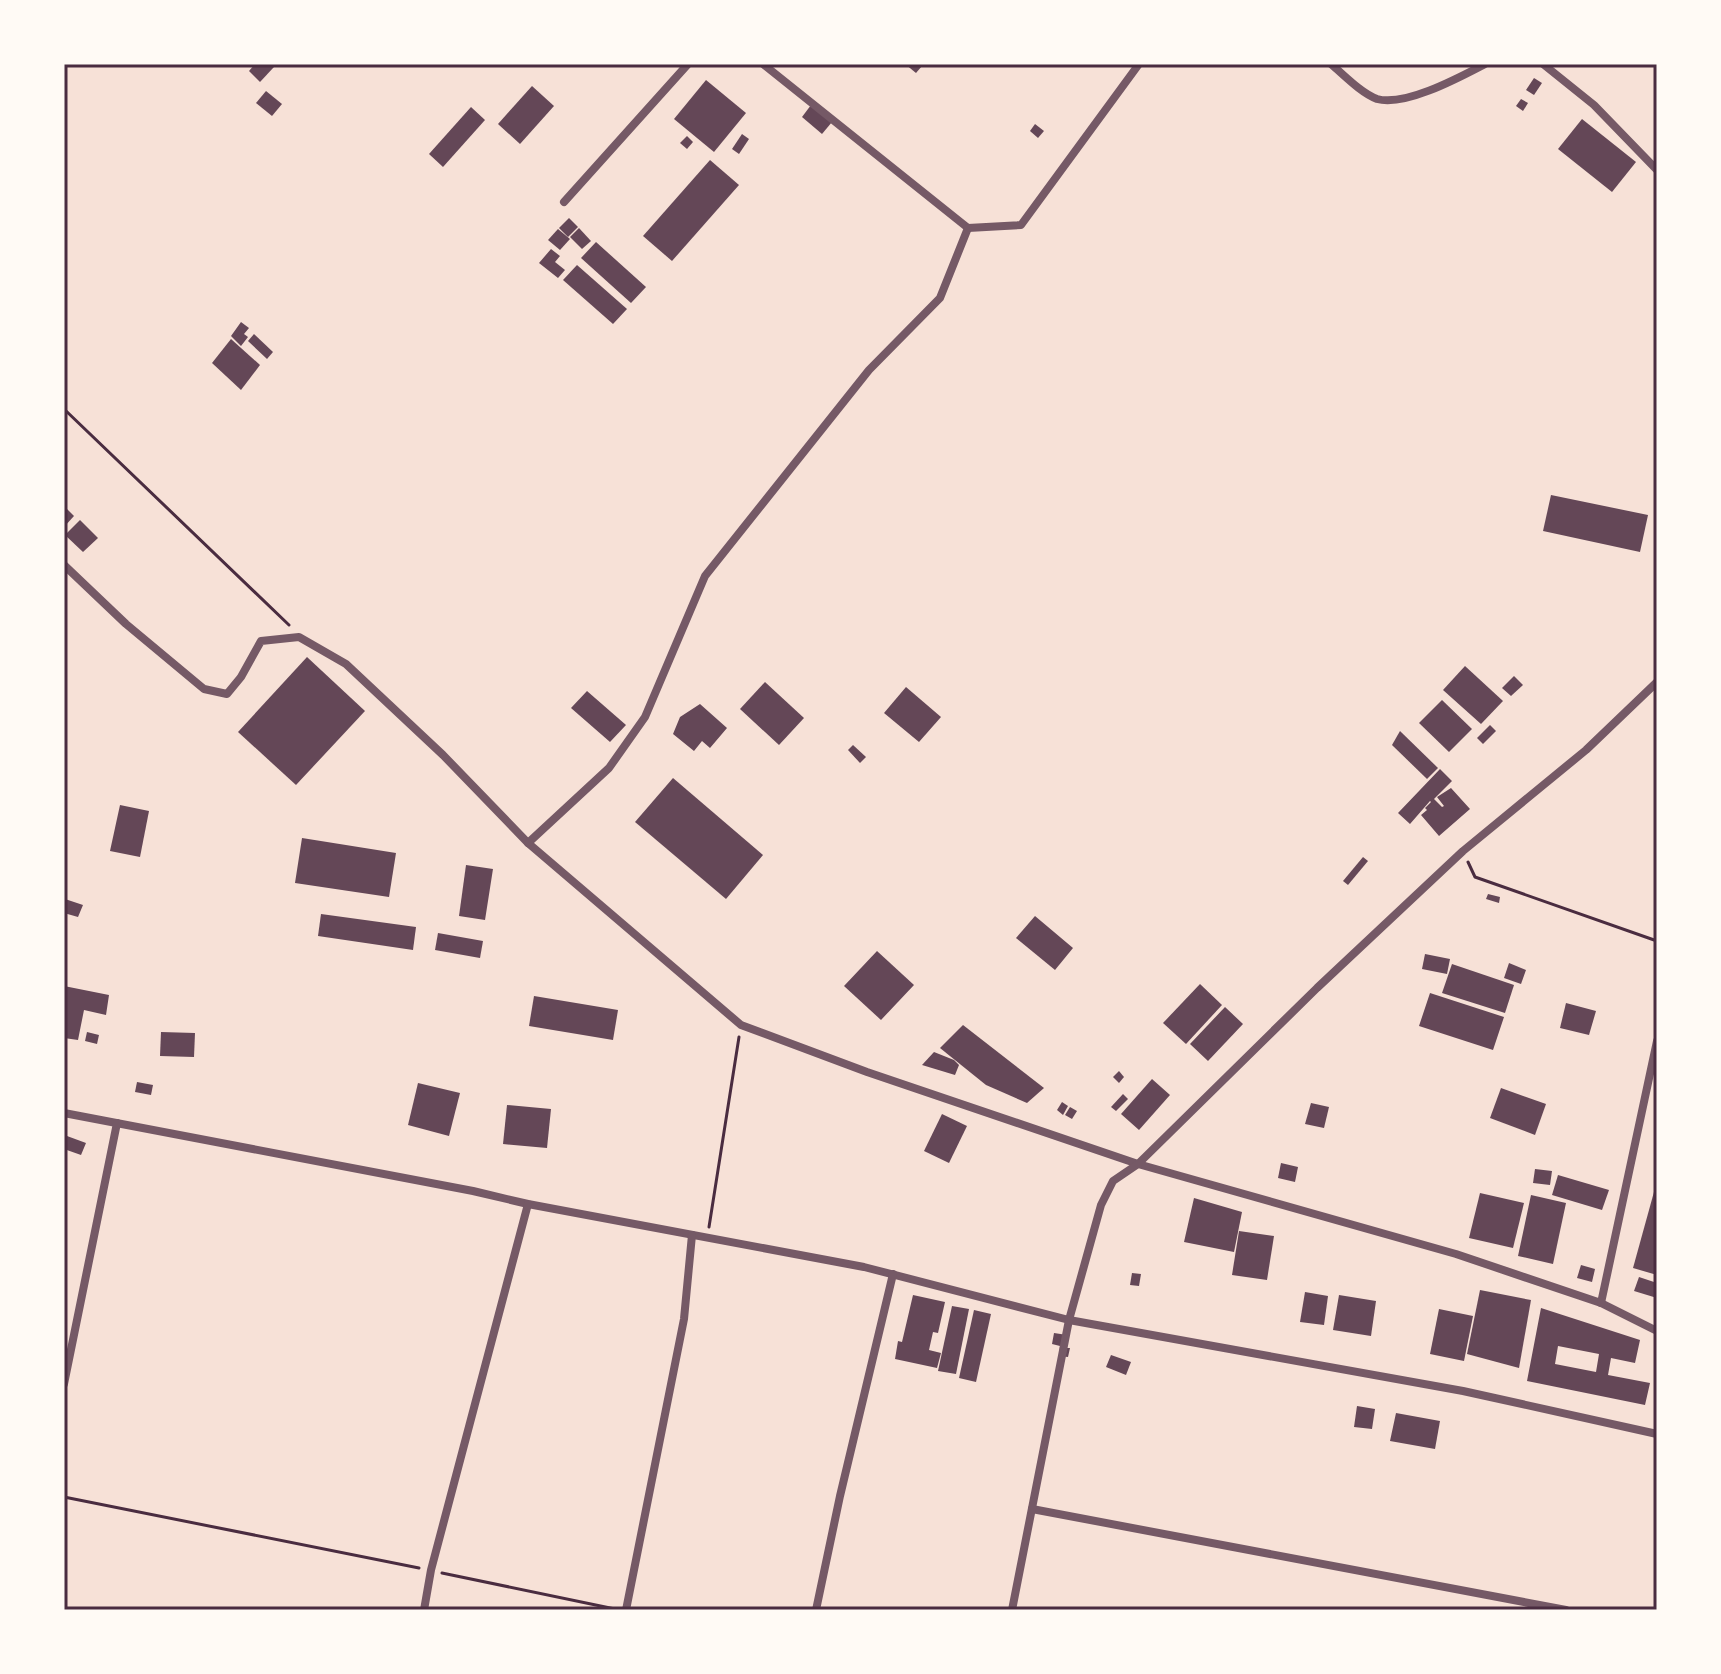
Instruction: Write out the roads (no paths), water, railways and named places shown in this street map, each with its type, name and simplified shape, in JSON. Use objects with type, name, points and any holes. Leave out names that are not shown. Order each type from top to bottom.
[{"type":"street","points":[[564,202],[688,64]]},
{"type":"street","points":[[763,64],[968,228],[1021,225],[1139,64]]},
{"type":"street","points":[[1331,64],[1377,99],[1394,100],[1413,96],[1485,64]]},
{"type":"street","points":[[1543,64],[1594,105],[1657,170]]},
{"type":"street","points":[[528,843],[609,768],[645,717],[705,576],[869,370],[940,298],[968,228]]},
{"type":"street","points":[[64,565],[126,624],[204,689],[227,694],[241,677],[261,641],[299,637],[346,664],[443,755],[528,843],[741,1025],[867,1072],[1138,1164],[1456,1254],[1601,1303],[1657,1331]]},
{"type":"street","points":[[1012,1610],[1069,1320],[1101,1205],[1113,1181],[1138,1164],[1317,988],[1463,851],[1586,750],[1657,682]]},
{"type":"street","points":[[1601,1303],[1657,1041]]},
{"type":"street","points":[[64,1113],[893,1274],[1069,1320],[1463,1391],[1657,1434]]},
{"type":"street","points":[[64,1384],[117,1123]]},
{"type":"street","points":[[424,1610],[431,1570],[528,1204]]},
{"type":"street","points":[[626,1610],[684,1319],[692,1235]]},
{"type":"street","points":[[816,1610],[893,1274]]},
{"type":"street","points":[[1032,1509],[1566,1610]]}]
